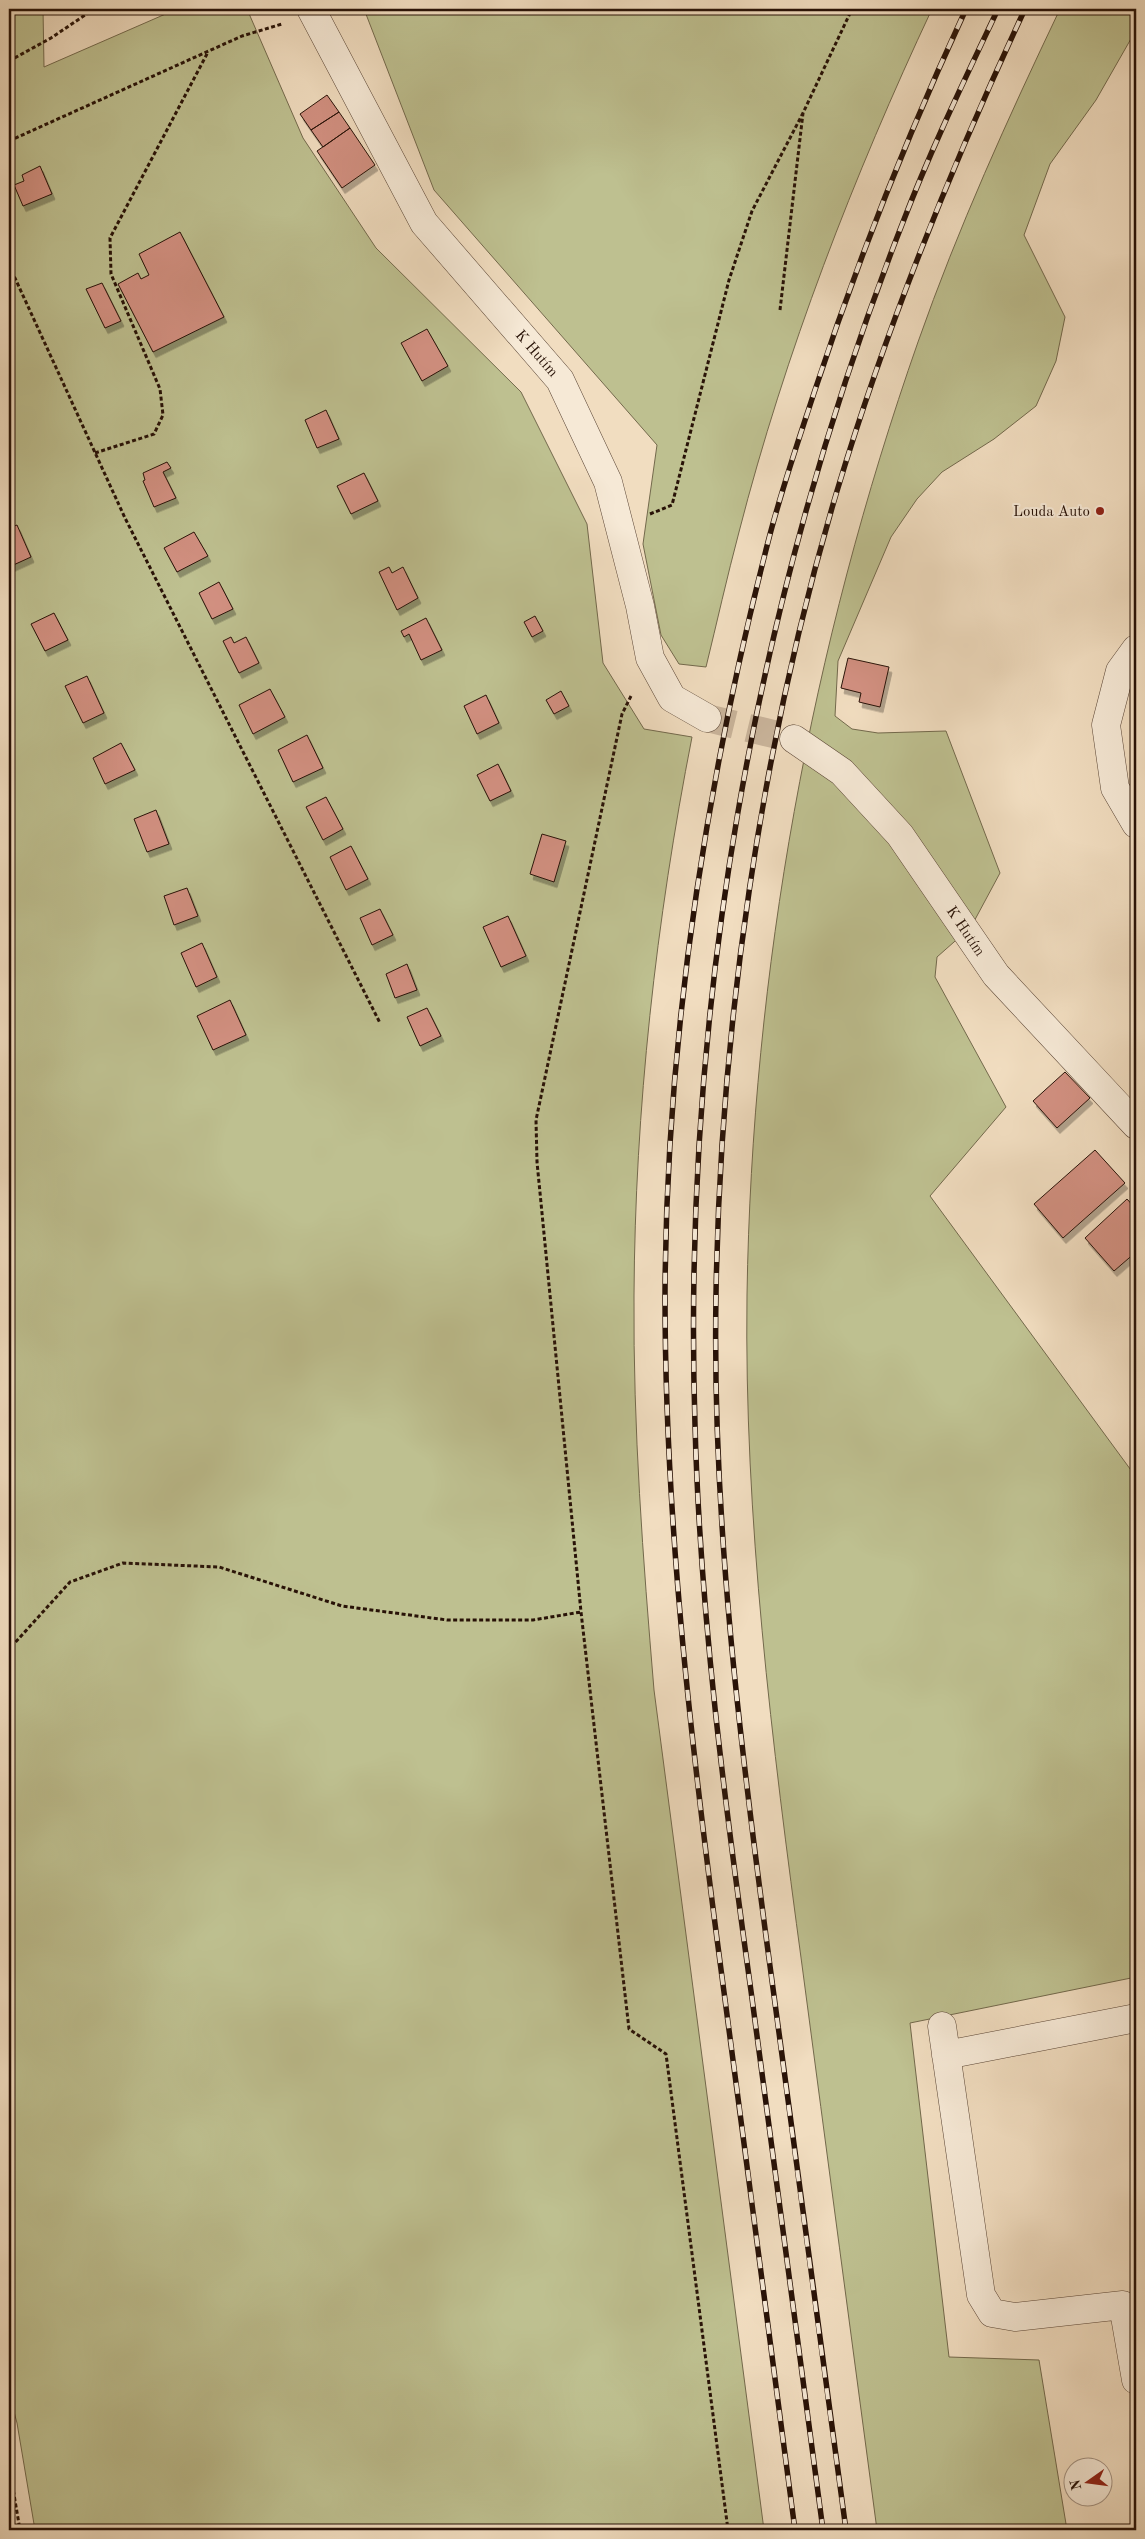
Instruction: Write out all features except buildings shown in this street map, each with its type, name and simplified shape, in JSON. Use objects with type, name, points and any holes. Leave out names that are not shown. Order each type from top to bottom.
[{"type":"street","name":"K Hutím","points":[[312,12],[424,223],[560,380],[608,482],[640,606],[650,658],[672,698],[707,718]]},
{"type":"street","points":[[1136,649],[1120,671],[1106,725],[1115,788],[1136,824]]},
{"type":"street","name":"K Hutím","points":[[794,739],[842,772],[900,835],[996,976],[1136,1126]]},
{"type":"street","points":[[946,2055],[1136,2018]]},
{"type":"street","points":[[942,2026],[981,2295],[992,2313],[1015,2317],[1123,2305],[1136,2380]]},
{"type":"path","points":[[9,61],[51,38],[94,9]]},
{"type":"path","points":[[620,528],[672,505],[729,280],[752,211],[803,113],[852,9]]},
{"type":"path","points":[[9,141],[242,36],[312,12]]},
{"type":"path","points":[[95,453],[154,434],[163,415],[160,389],[111,274],[110,238],[208,52]]},
{"type":"path","points":[[780,310],[803,113]]},
{"type":"path","points":[[9,265],[125,518],[380,1023]]},
{"type":"path","points":[[650,658],[622,714],[536,1120],[537,1162],[581,1612],[629,2029],[666,2054],[728,2530]]},
{"type":"path","points":[[9,1653],[12,1646],[70,1582],[123,1563],[219,1566],[342,1606],[447,1620],[533,1620],[581,1612]]},
{"type":"path","points":[[9,2465],[20,2530]]},
{"type":"green space","points":[[9,9],[43,9],[44,67],[177,9],[247,9],[303,138],[376,248],[521,392],[587,524],[603,663],[644,729],[692,737],[679,806],[658,945],[643,1085],[635,1226],[635,1395],[643,1543],[654,1690],[764,2530],[35,2530],[17,2423],[9,2393]]},
{"type":"green space","points":[[364,9],[932,9],[875,136],[800,332],[757,465],[706,667],[679,664],[661,635],[643,544],[657,445],[434,190]]},
{"type":"green space","points":[[1060,9],[1136,9],[1136,30],[1096,100],[1050,164],[1024,235],[1065,317],[1056,361],[1036,406],[994,439],[942,472],[917,499],[891,537],[838,661],[835,716],[852,729],[878,733],[946,731],[1000,873],[971,927],[937,957],[935,977],[1006,1107],[930,1196],[1136,1477],[1136,1977],[910,2023],[949,2357],[1039,2360],[1067,2530],[877,2530],[780,1798],[762,1631],[750,1463],[747,1379],[747,1295],[751,1174],[761,1052],[775,932],[794,811],[818,692],[847,574],[880,457],[933,299],[984,174]]},
{"type":"tunnel","points":[[707,718],[794,739]]},
{"type":"railway","points":[[795,2530],[702,1818],[675,1558],[666,1384],[665,1296],[667,1201],[673,1105],[681,1010],[708,821],[725,727],[773,523],[830,344],[884,199],[966,9]]},
{"type":"railway","points":[[823,2530],[732,1850],[708,1638],[702,1567],[695,1425],[694,1271],[701,1117],[716,964],[738,813],[768,662],[805,513],[850,367],[903,222],[937,141],[998,9]]},
{"type":"railway","points":[[846,2530],[748,1799],[730,1631],[723,1547],[716,1379],[719,1194],[726,1093],[736,991],[766,787],[810,588],[856,429],[899,307],[947,186],[1025,9]]},
{"type":"place","name":"Louda Auto","points":[[1100,511]]}]
